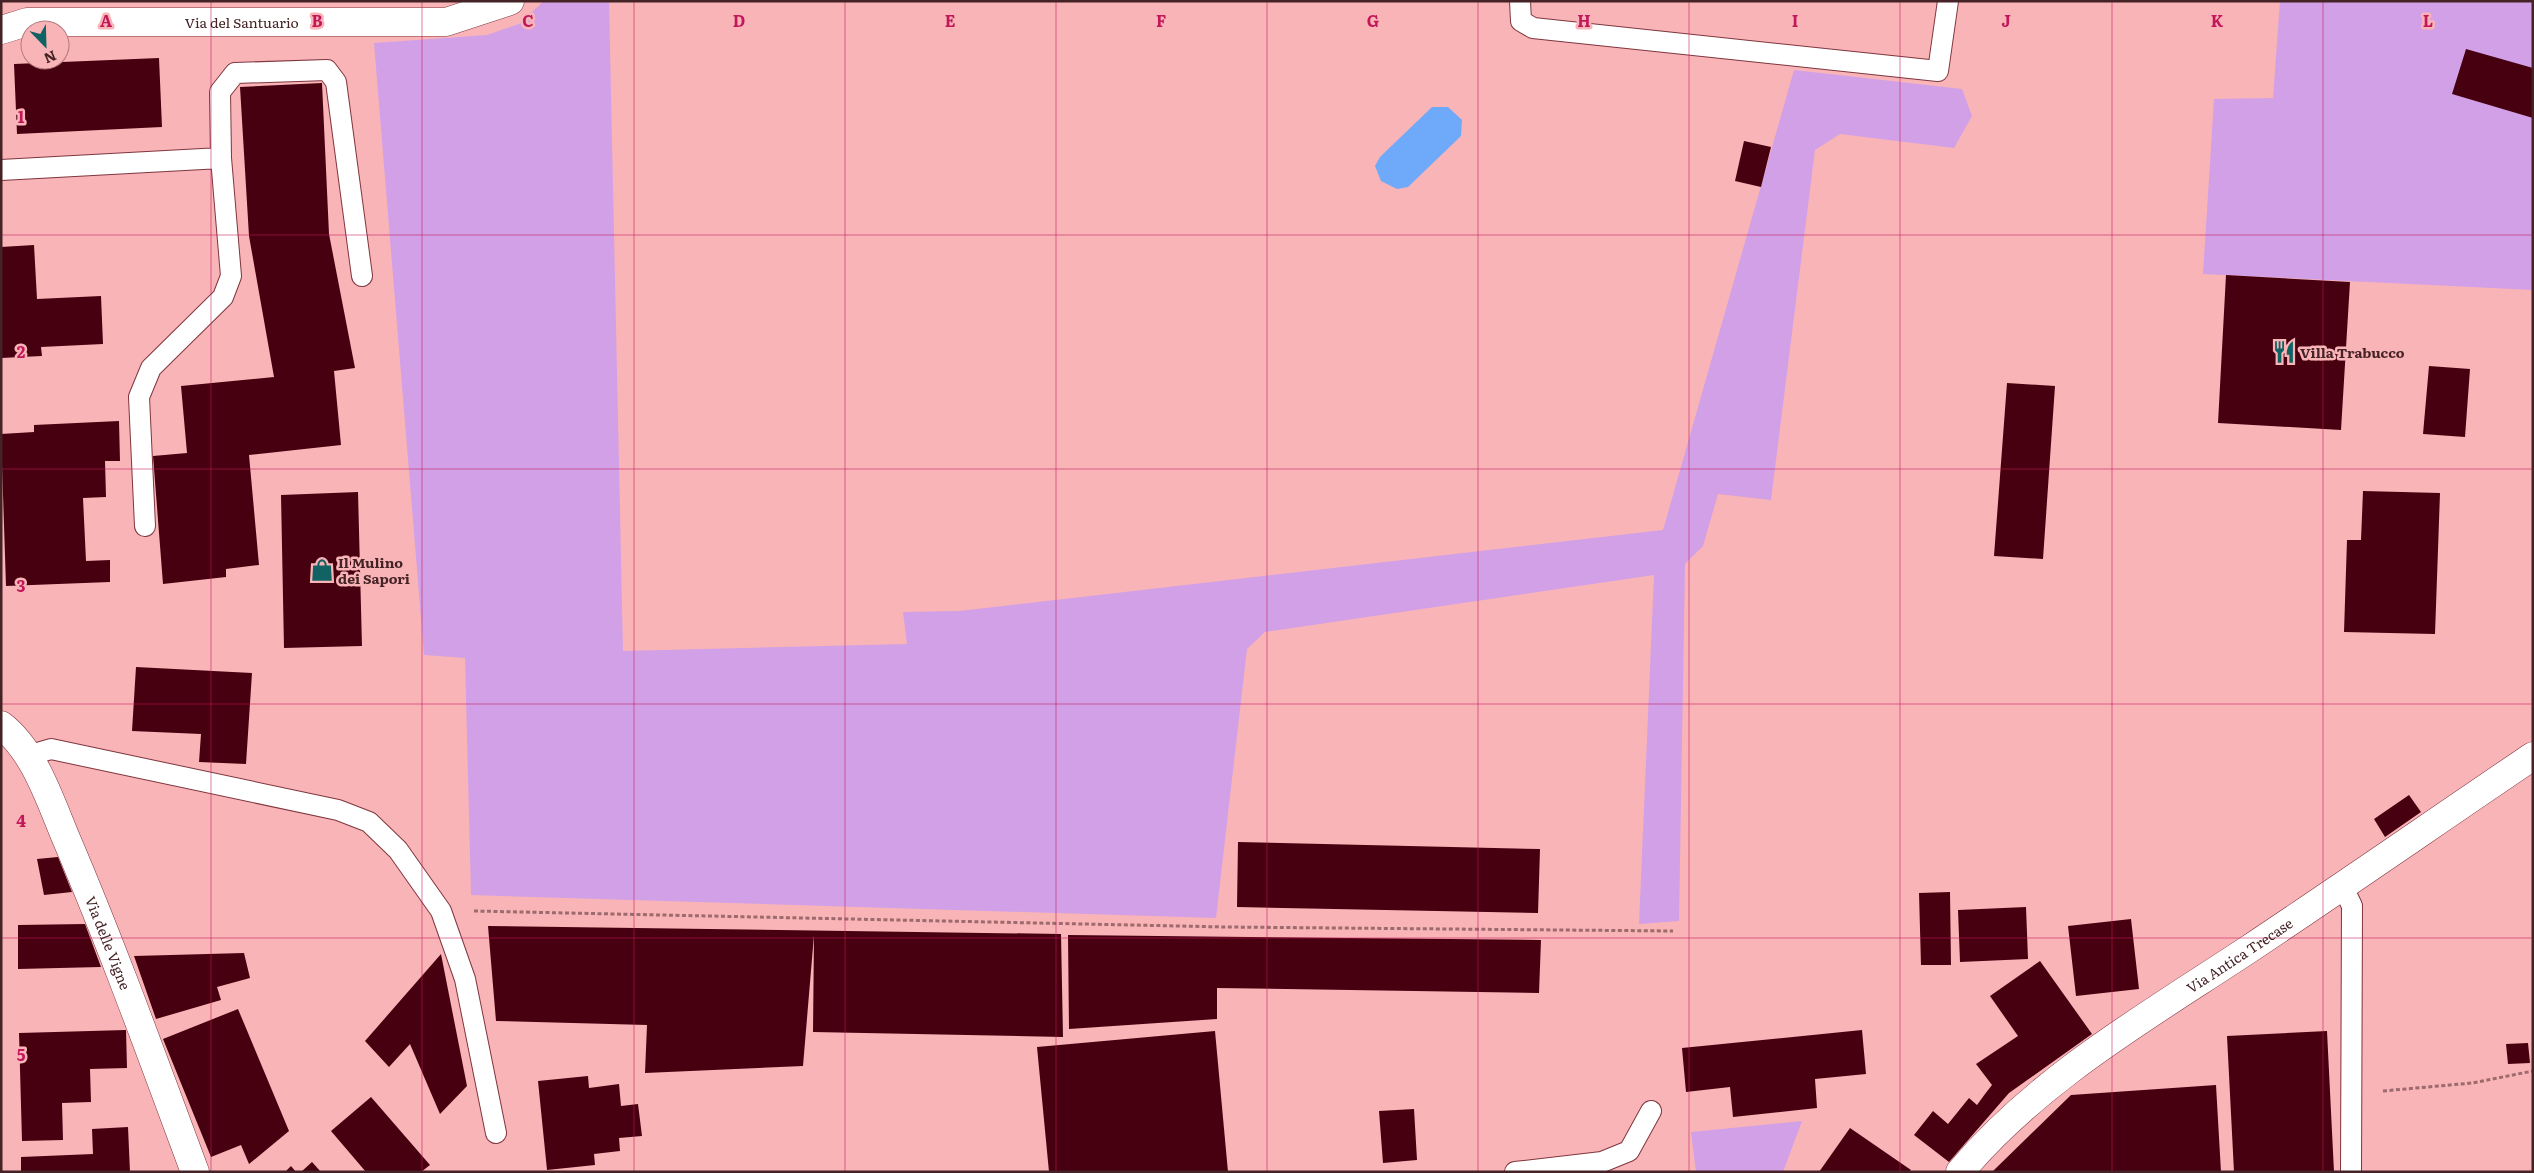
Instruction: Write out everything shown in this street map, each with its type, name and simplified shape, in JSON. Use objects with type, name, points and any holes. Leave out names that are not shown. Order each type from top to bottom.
[{"type":"street","name":"Via del Santuario","points":[[1,30],[28,22],[446,22],[510,1]]},
{"type":"street","name":"Via delle Vigne","points":[[1,725],[15,738],[38,774],[102,923],[195,1172]]},
{"type":"street","name":"Via Antica Trecase","points":[[1960,1172],[1981,1147],[2052,1083],[2121,1033],[2343,887],[2533,756]]},
{"type":"lane","points":[[1520,1],[1521,21],[1532,28],[1938,71],[1948,1]]},
{"type":"lane","points":[[145,526],[139,397],[151,368],[223,297],[231,276],[221,158],[220,92],[235,73],[327,70],[336,82],[362,276]]},
{"type":"lane","points":[[1,170],[221,158]]},
{"type":"lane","points":[[27,756],[51,749],[338,810],[369,822],[398,850],[441,910],[465,979],[496,1134]]},
{"type":"lane","points":[[2343,887],[2352,906],[2351,1172]]},
{"type":"lane","points":[[1515,1172],[1602,1162],[1629,1151],[1652,1111]]},
{"type":"path","points":[[441,910],[1225,927],[1673,931]]},
{"type":"path","points":[[2352,1093],[2472,1083],[2533,1070]]},
{"type":"shaded area","points":[[544,1],[609,1],[623,651],[907,644],[903,612],[959,611],[1663,530],[1794,70],[1962,89],[1972,116],[1954,148],[1840,134],[1815,150],[1771,500],[1718,494],[1703,546],[1685,564],[1679,921],[1639,924],[1654,575],[1265,632],[1247,649],[1216,918],[471,895],[465,658],[424,655],[374,43],[487,35],[519,24]]},
{"type":"shaded area","points":[[2280,1],[2533,1],[2533,290],[2203,274],[2214,99],[2273,98]]},
{"type":"shaded area","points":[[1802,1121],[1783,1172],[1696,1172],[1691,1132]]},
{"type":"water","points":[[1432,107],[1448,107],[1462,120],[1461,136],[1408,187],[1397,189],[1381,181],[1375,166],[1380,157]]},
{"type":"building","points":[[2466,49],[2533,68],[2533,118],[2452,94]]},
{"type":"building","points":[[159,58],[162,127],[17,134],[14,64],[20,64],[20,70],[70,70],[70,62]]},
{"type":"building","points":[[322,83],[329,234],[355,368],[334,371],[341,445],[249,455],[259,565],[226,569],[226,577],[163,584],[153,456],[187,453],[181,386],[274,377],[249,236],[240,87]]},
{"type":"building","points":[[1744,141],[1771,147],[1761,187],[1735,181]]},
{"type":"building","points":[[34,245],[37,299],[101,296],[103,344],[41,347],[42,356],[1,358],[1,247]]},
{"type":"building","name":"Villa Trabucco","points":[[2226,275],[2350,282],[2341,430],[2218,423]]},
{"type":"building","points":[[2429,366],[2470,369],[2465,437],[2423,434]]},
{"type":"building","points":[[2007,383],[2055,386],[2043,559],[1994,556]]},
{"type":"building","points":[[119,421],[120,461],[105,461],[106,497],[83,498],[86,561],[110,560],[110,582],[6,586],[1,434],[34,432],[34,425]]},
{"type":"building","points":[[2363,491],[2440,493],[2435,634],[2344,632],[2347,540],[2361,540]]},
{"type":"building","name":"Il Mulino dei Sapori","points":[[358,492],[362,646],[284,648],[281,495]]},
{"type":"building","points":[[136,667],[252,673],[246,764],[199,762],[201,734],[132,731]]},
{"type":"building","points":[[2409,795],[2421,812],[2385,837],[2374,819]]},
{"type":"building","points":[[1238,842],[1540,849],[1538,913],[1237,907]]},
{"type":"building","points":[[58,857],[72,892],[44,895],[37,859]]},
{"type":"building","points":[[1950,892],[1951,965],[1921,965],[1919,893]]},
{"type":"building","points":[[2026,907],[2028,959],[1960,962],[1958,910]]},
{"type":"building","points":[[2131,919],[2139,989],[2076,996],[2068,926]]},
{"type":"building","points":[[85,924],[101,967],[18,969],[18,925]]},
{"type":"building","points":[[488,926],[1061,934],[1063,1037],[813,1032],[814,935],[803,1066],[645,1073],[647,1025],[496,1021]]},
{"type":"building","points":[[1068,935],[1541,940],[1539,993],[1217,988],[1217,1019],[1069,1029]]},
{"type":"building","points":[[244,953],[250,978],[217,987],[221,1000],[156,1019],[134,956]]},
{"type":"building","points":[[441,954],[467,1086],[440,1114],[410,1044],[389,1067],[365,1041]]},
{"type":"building","points":[[2040,961],[2092,1034],[2009,1093],[1949,1162],[1914,1135],[1933,1111],[1948,1124],[1969,1098],[1977,1105],[1992,1085],[1976,1064],[2018,1036],[1990,996]]},
{"type":"building","points":[[238,1009],[289,1131],[249,1164],[241,1145],[211,1157],[163,1039]]},
{"type":"building","points":[[126,1030],[127,1068],[90,1069],[91,1102],[62,1103],[63,1140],[22,1141],[19,1033]]},
{"type":"building","points":[[1862,1030],[1866,1074],[1815,1079],[1817,1108],[1733,1117],[1730,1087],[1686,1092],[1682,1048]]},
{"type":"building","points":[[1215,1031],[1228,1172],[1049,1172],[1037,1047]]},
{"type":"building","points":[[2327,1031],[2334,1172],[2234,1172],[2227,1036]]},
{"type":"building","points":[[2528,1043],[2530,1063],[2508,1064],[2506,1044]]},
{"type":"building","points":[[588,1076],[589,1088],[619,1084],[621,1106],[638,1104],[642,1136],[619,1138],[620,1151],[594,1154],[595,1165],[547,1170],[538,1081]]},
{"type":"building","points":[[2216,1085],[2221,1172],[1992,1172],[2071,1095]]},
{"type":"building","points":[[371,1097],[430,1165],[421,1172],[366,1172],[331,1131]]},
{"type":"building","points":[[1414,1109],[1417,1160],[1383,1163],[1379,1111]]},
{"type":"building","points":[[128,1127],[130,1172],[21,1172],[21,1157],[93,1154],[92,1129]]},
{"type":"building","points":[[1850,1128],[1911,1170],[1909,1172],[1819,1172]]},
{"type":"building","points":[[312,1162],[321,1172],[301,1172]]},
{"type":"building","points":[[291,1166],[296,1172],[285,1172]]},
{"type":"place","name":"Villa Trabucco","points":[[2284,352]]},
{"type":"place","name":"Il Mulino dei Sapori","points":[[322,570]]}]
